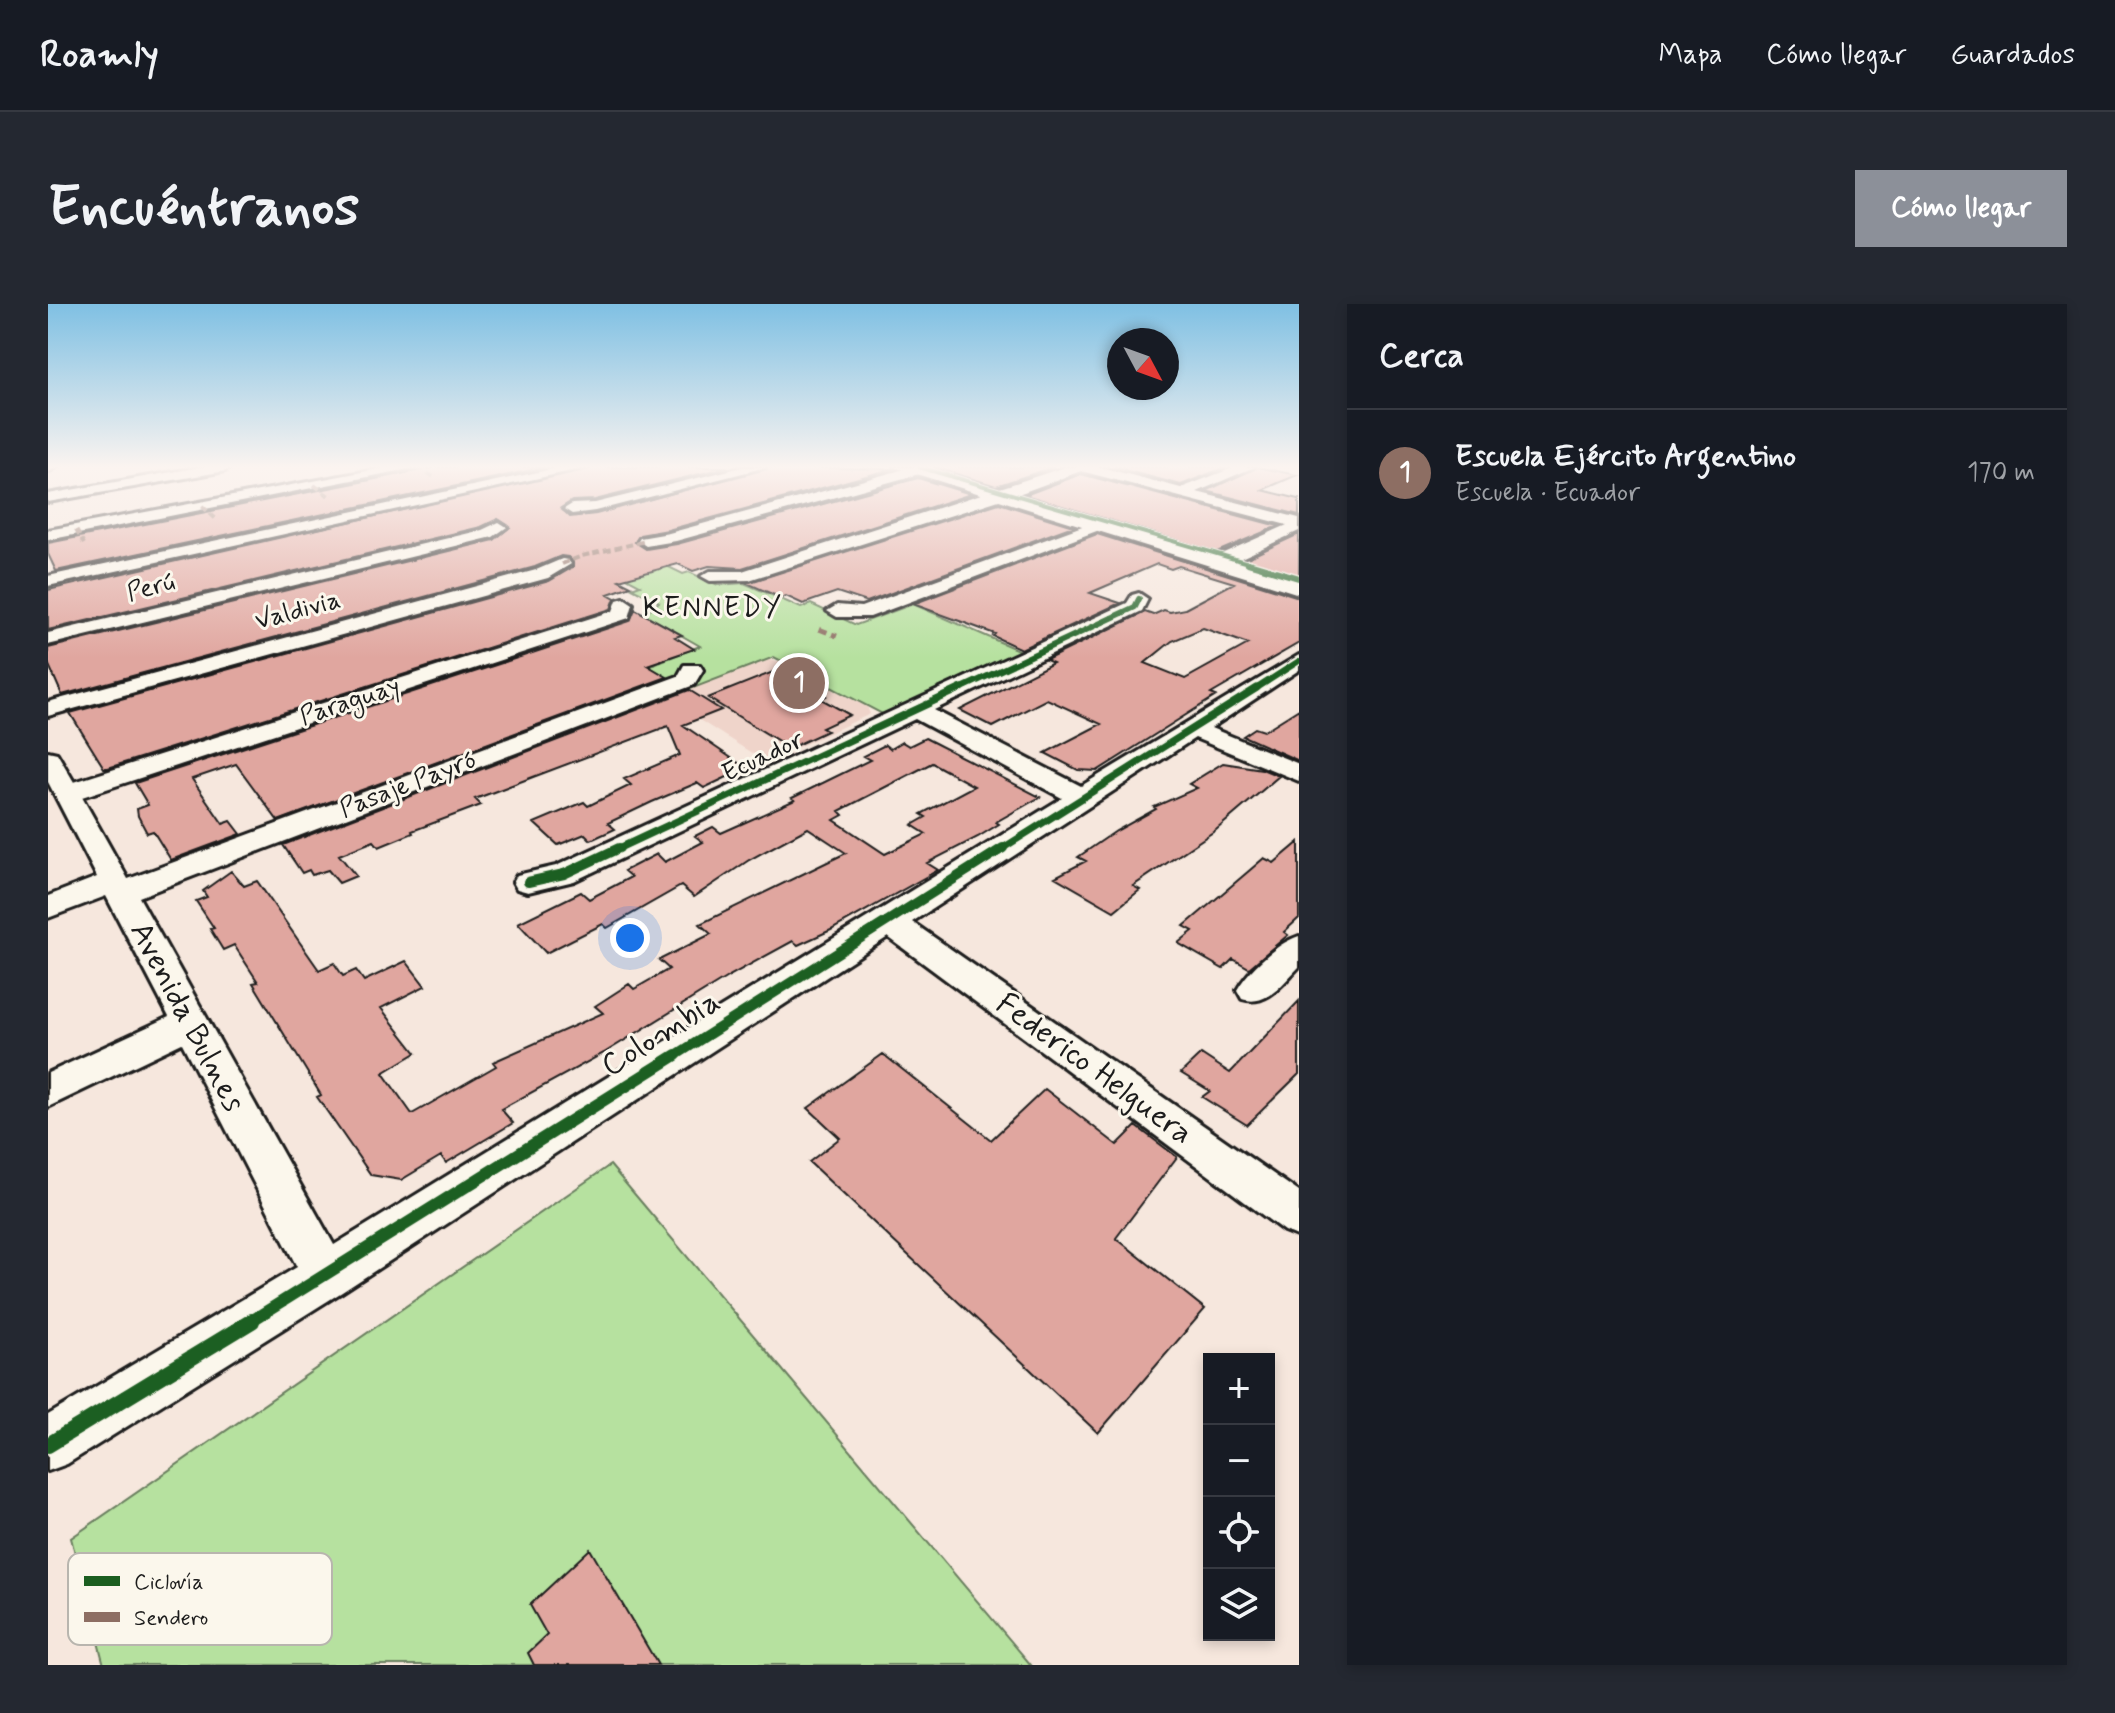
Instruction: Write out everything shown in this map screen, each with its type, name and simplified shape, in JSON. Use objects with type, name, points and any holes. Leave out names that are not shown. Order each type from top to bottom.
[{"type":"main road","points":[[1111,531],[1299,587]]},
{"type":"main road","points":[[1160,531],[1299,571]]},
{"type":"street","points":[[48,535],[80,537],[106,531]]},
{"type":"street","points":[[48,581],[277,531]]},
{"type":"street","name":"Perú","points":[[48,639],[493,531]]},
{"type":"street","points":[[646,541],[696,531]]},
{"type":"street","points":[[710,576],[743,576],[887,531]]},
{"type":"street","points":[[837,611],[863,613],[1084,531]]},
{"type":"street","points":[[1218,562],[1285,531]]},
{"type":"street","name":"Valdivia","points":[[48,709],[542,574],[562,564]]},
{"type":"street","name":"Ecuador","points":[[528,882],[564,874],[1135,607],[1139,599]]},
{"type":"street","name":"Paraguay","points":[[56,780],[622,614],[624,604]]},
{"type":"street","name":"Colombia","points":[[48,1445],[326,1276],[1299,661]]},
{"type":"street","name":"Pasaje Payró","points":[[48,908],[117,888],[686,680],[692,670]]},
{"type":"street","points":[[916,710],[1083,798]]},
{"type":"street","points":[[1191,728],[1299,773]]},
{"type":"street","name":"Avenida Bulnes","points":[[56,780],[326,1276]]},
{"type":"street","name":"Federico Helguera","points":[[888,921],[1299,1217]]},
{"type":"street","points":[[1254,990],[1299,948]]},
{"type":"street","points":[[48,1091],[190,1023]]},
{"type":"shaded area","points":[[762,660],[779,661],[867,707],[870,714],[766,762],[666,699]]},
{"type":"green space","points":[[537,531],[593,531],[683,574],[689,572],[718,585],[744,583],[801,608],[811,604],[856,625],[913,604],[1025,653],[888,717],[774,657],[688,690],[648,666],[700,646],[644,614],[659,602],[632,588],[640,585]]},
{"type":"green space","points":[[610,1165],[1031,1665],[104,1665],[99,1645],[332,1645],[332,1553],[75,1553],[71,1538]]},
{"type":"building","points":[[112,531],[247,531],[56,571],[48,554],[48,543]]},
{"type":"building","points":[[311,531],[466,531],[48,630],[48,590]]},
{"type":"building","points":[[506,531],[665,531],[640,535],[635,542],[646,549],[726,531],[858,531],[742,568],[709,566],[693,571],[678,564],[619,580],[631,586],[608,594],[615,598],[611,609],[108,768],[104,768],[70,713],[549,581],[573,567],[573,562],[561,556],[535,567],[62,695],[48,663],[48,648],[494,540]]},
{"type":"building","points":[[912,531],[1061,531],[867,602],[837,592],[803,604],[747,583]]},
{"type":"building","points":[[1145,531],[1267,531],[1217,552]]},
{"type":"building","points":[[1097,534],[1299,597],[1299,643],[1211,694],[1216,696],[1097,771],[1078,770],[1045,753],[1101,724],[1047,699],[993,727],[960,710],[1053,663],[1046,660],[1145,612],[1153,615],[1164,610],[1185,609],[1234,583],[1179,566],[1171,569],[1157,564],[1090,593],[1120,603],[1021,649],[993,636],[995,634],[913,604]],"holes":[[[1203,628],[1248,644],[1185,679],[1145,663],[1172,641]]]},
{"type":"building","points":[[1299,534],[1299,577],[1243,560]]},
{"type":"building","points":[[635,609],[682,635],[675,637],[694,649],[647,665],[667,677],[278,821],[236,764],[192,779],[223,824],[231,821],[241,834],[171,860],[153,831],[147,833],[138,816],[137,809],[148,805],[135,783],[630,621]]},
{"type":"building","points":[[778,670],[826,696],[821,699],[850,715],[822,728],[827,731],[790,748],[708,698]]},
{"type":"building","points":[[689,690],[721,710],[683,725],[746,768],[704,788],[697,783],[652,802],[608,823],[615,829],[591,840],[585,834],[558,845],[534,823],[584,802],[588,806],[631,785],[624,779],[680,755],[668,726],[475,799],[481,805],[379,847],[374,841],[339,855],[356,876],[339,883],[328,870],[312,875],[309,870],[302,873],[283,845]]},
{"type":"building","points":[[1299,709],[1299,761],[1243,736],[1255,728],[1264,731]]},
{"type":"building","points":[[925,738],[1040,797],[996,822],[999,824],[978,837],[927,863],[938,870],[831,930],[798,945],[793,941],[729,976],[604,1053],[501,1109],[513,1123],[446,1163],[441,1156],[401,1180],[371,1175],[317,1097],[321,1095],[253,983],[258,982],[234,945],[223,950],[210,929],[214,928],[196,901],[207,897],[203,891],[231,871],[244,886],[257,881],[319,970],[334,963],[343,976],[356,970],[364,981],[406,961],[425,986],[381,1008],[416,1053],[383,1073],[412,1114],[496,1066],[493,1062],[603,1013],[595,1006],[629,984],[634,989],[669,969],[659,960],[711,934],[700,924],[846,853],[808,828],[749,860],[694,897],[681,886],[607,928],[603,924],[546,953],[518,923],[581,892],[589,899],[631,877],[624,871],[657,854],[665,862],[703,842],[695,836],[713,827],[721,833],[795,800],[792,798],[870,760],[863,756],[885,745],[890,749],[902,742],[909,746]],"holes":[[[932,763],[974,786],[921,814],[926,817],[912,825],[926,834],[885,854],[834,820],[843,815],[839,811]]]},
{"type":"building","points":[[1223,763],[1262,769],[1279,776],[1216,830],[1133,886],[1140,890],[1114,911],[1055,877],[1086,861],[1078,857],[1156,809],[1154,807],[1197,788],[1189,784]]},
{"type":"building","points":[[1299,842],[1299,918],[1284,932],[1288,935],[1249,968],[1233,959],[1223,969],[1178,943],[1193,931],[1184,926],[1264,858],[1274,863]]},
{"type":"building","points":[[1299,1001],[1299,1074],[1247,1125],[1202,1097],[1210,1091],[1181,1073],[1201,1054],[1230,1073]]},
{"type":"building","points":[[883,1054],[991,1140],[1045,1089],[1117,1145],[1136,1126],[1177,1157],[1116,1238],[1205,1309],[1098,1433],[809,1162],[840,1138],[808,1108]]},
{"type":"building","points":[[590,1549],[658,1665],[534,1665],[528,1653],[547,1635],[530,1605]]},
{"type":"marked path","points":[[76,531],[84,544]]},
{"type":"marked path","points":[[562,564],[582,556],[646,541]]},
{"type":"marked path","points":[[819,629],[837,636]]},
{"type":"cycle path","points":[[1136,531],[1299,578]]},
{"type":"cycle path","points":[[528,882],[564,874],[1135,607],[1139,599]]},
{"type":"cycle path","points":[[48,1445],[326,1276],[1299,661]]},
{"type":"place","name":"Escuela Ejército Argentino","points":[[799,683]]},
{"type":"district","name":"KENNEDY","points":[[713,608]]}]
